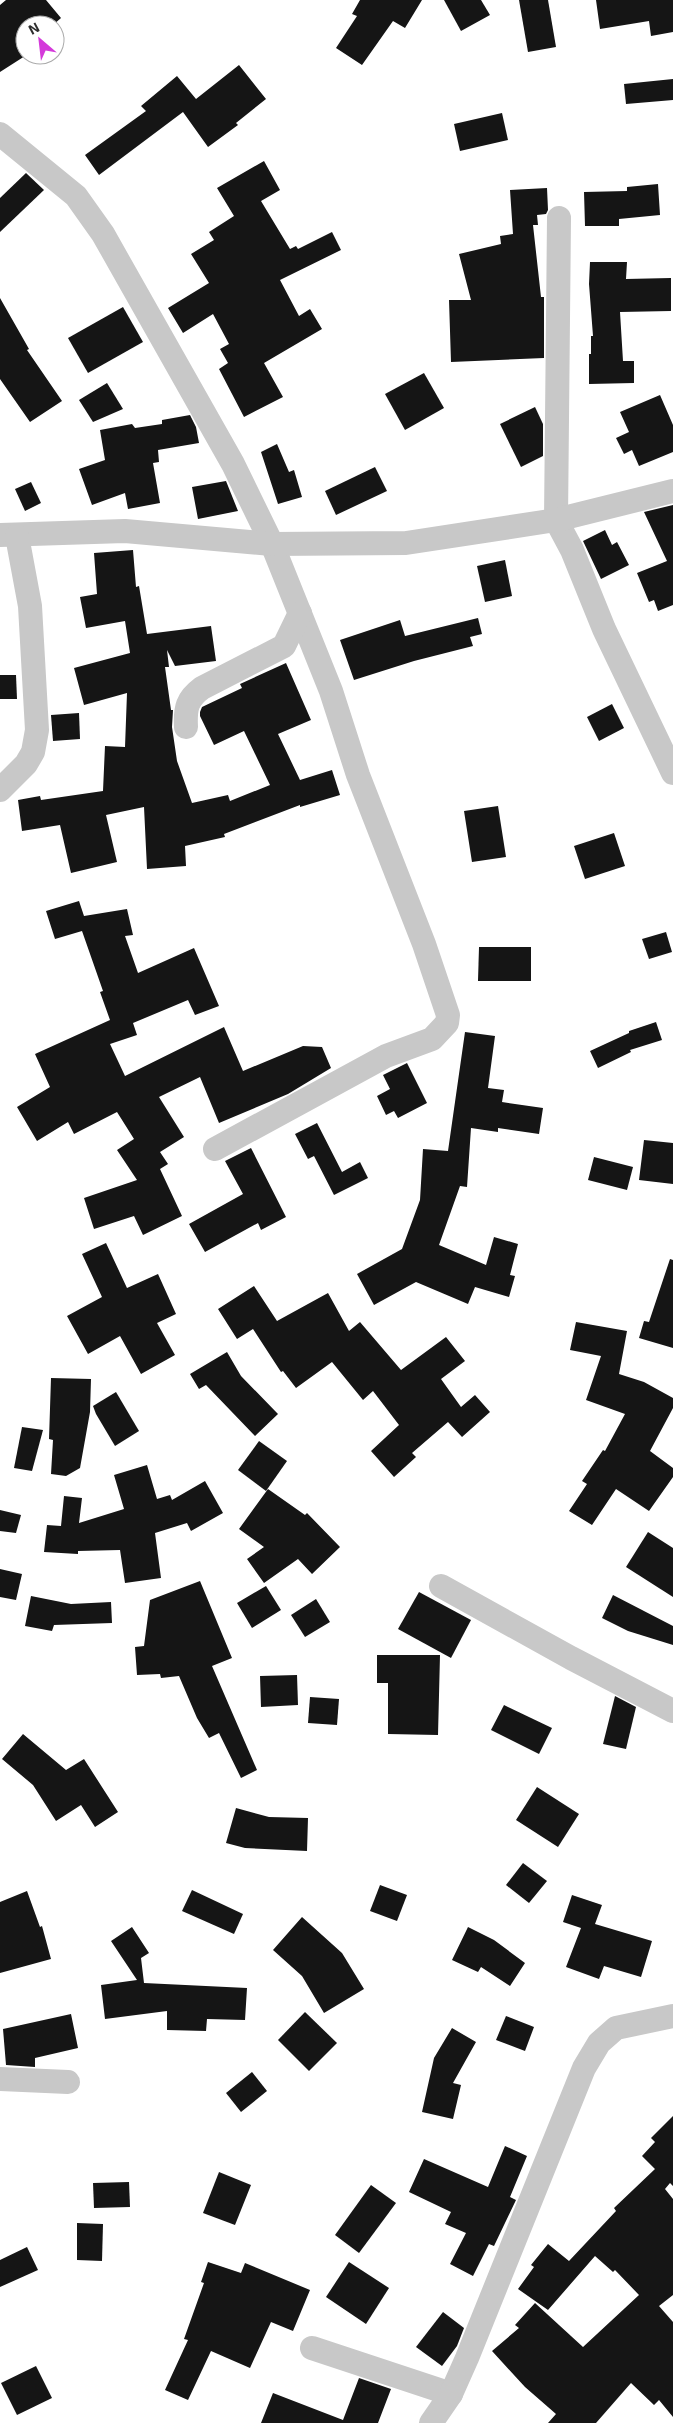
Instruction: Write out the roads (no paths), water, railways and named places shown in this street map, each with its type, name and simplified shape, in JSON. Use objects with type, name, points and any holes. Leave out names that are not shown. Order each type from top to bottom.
[{"type":"street","points":[[0,134],[76,196],[103,234],[232,464],[272,544],[331,692],[358,775],[424,944],[448,1015],[447,1022],[432,1040],[386,1056],[215,1149]]},
{"type":"street","points":[[559,218],[556,520],[572,550],[604,629],[673,773]]},
{"type":"street","points":[[0,790],[26,764],[33,752],[37,730],[30,606],[8,536],[125,532],[272,544],[406,543],[556,520],[673,491]]},
{"type":"street","points":[[186,727],[186,704],[194,694],[202,688],[284,646],[300,613]]},
{"type":"street","points":[[441,1586],[571,1658],[673,1711]]},
{"type":"street","points":[[431,2423],[451,2394],[467,2358],[584,2068],[599,2043],[616,2028],[673,2016]]},
{"type":"street","points":[[0,2079],[68,2082]]},
{"type":"street","points":[[312,2348],[451,2394]]}]
